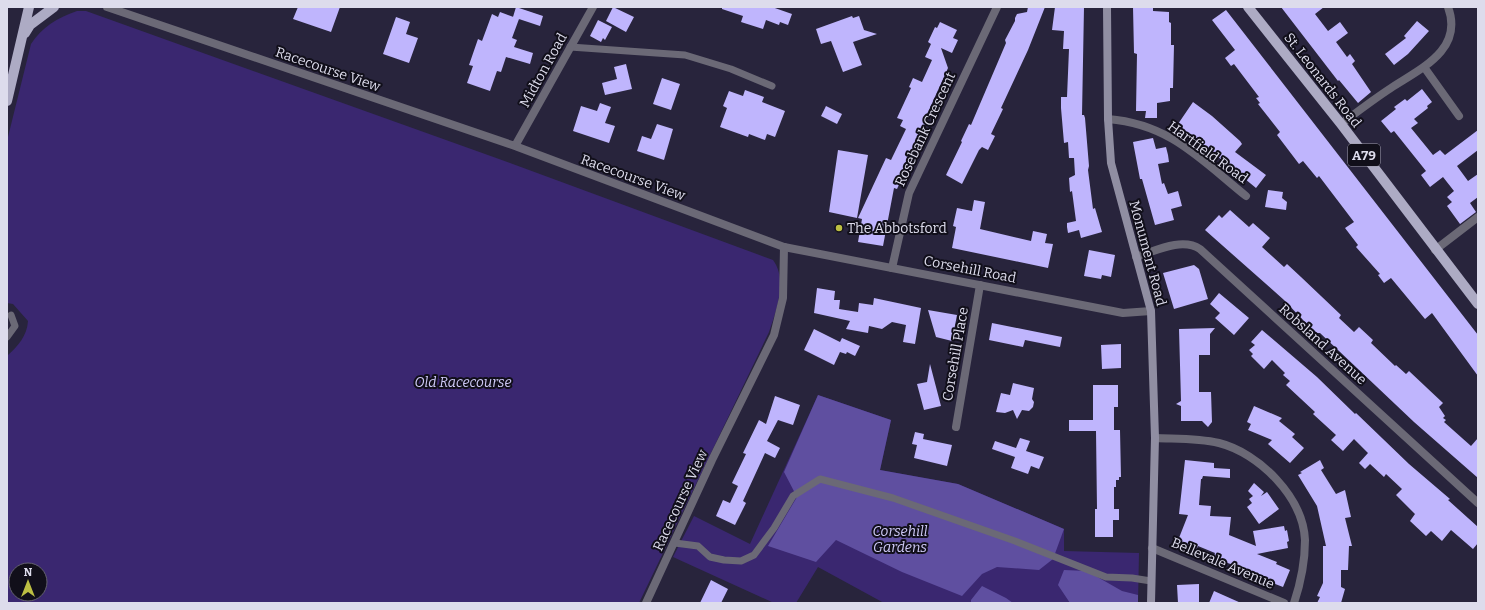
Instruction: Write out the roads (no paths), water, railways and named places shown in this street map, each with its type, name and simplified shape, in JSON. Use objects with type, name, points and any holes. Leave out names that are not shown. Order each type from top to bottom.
[{"type":"main road","points":[[7,101],[29,7]]},
{"type":"main road","points":[[23,36],[30,25],[54,7]]},
{"type":"main road","name":"Monument Road","points":[[1107,7],[1108,119],[1111,163],[1151,311],[1156,438],[1151,603]]},
{"type":"main road","name":"St. Leonards Road","points":[[1248,7],[1341,124],[1435,250],[1478,304]]},
{"type":"street","name":"Racecourse View","points":[[107,7],[118,9],[516,146],[784,247],[783,298],[774,335],[712,460],[646,603]]},
{"type":"street","name":"Midton Road","points":[[516,146],[593,7]]},
{"type":"street","name":"Rosebank Crescent","points":[[892,268],[909,192],[997,7]]},
{"type":"street","points":[[1341,124],[1390,88],[1424,67],[1439,54],[1450,38],[1451,16],[1448,7]]},
{"type":"street","points":[[1424,67],[1459,116]]},
{"type":"street","name":"Hartfield Road","points":[[1108,119],[1128,121],[1148,126],[1168,135],[1246,196]]},
{"type":"street","points":[[1435,250],[1478,216]]},
{"type":"street","name":"Robsland Avenue","points":[[1136,256],[1181,244],[1194,245],[1200,249],[1478,503]]},
{"type":"street","name":"Corsehill Road","points":[[784,247],[1123,312],[1151,311]]},
{"type":"street","name":"Corsehill Place","points":[[956,427],[980,285]]},
{"type":"street","points":[[1156,438],[1192,439],[1220,443],[1241,451],[1263,466],[1283,487],[1297,511],[1305,539],[1303,574],[1294,603]]},
{"type":"street","name":"Bellevale Avenue","points":[[1152,548],[1284,603]]},
{"type":"lane","points":[[570,47],[685,55],[731,69],[772,86]]},
{"type":"lane","points":[[7,337],[15,326],[11,315]]},
{"type":"lane","points":[[675,542],[698,546],[710,557],[741,561],[754,555],[774,528],[793,496],[820,479],[893,498],[1015,541],[1106,577],[1151,581]]},
{"type":"place","name":"The Abbotsford","points":[[839,228]]},
{"type":"park label","name":"Old Racecourse","points":[[463,382]]},
{"type":"park label","name":"Corsehill Gardens","points":[[900,540]]}]
